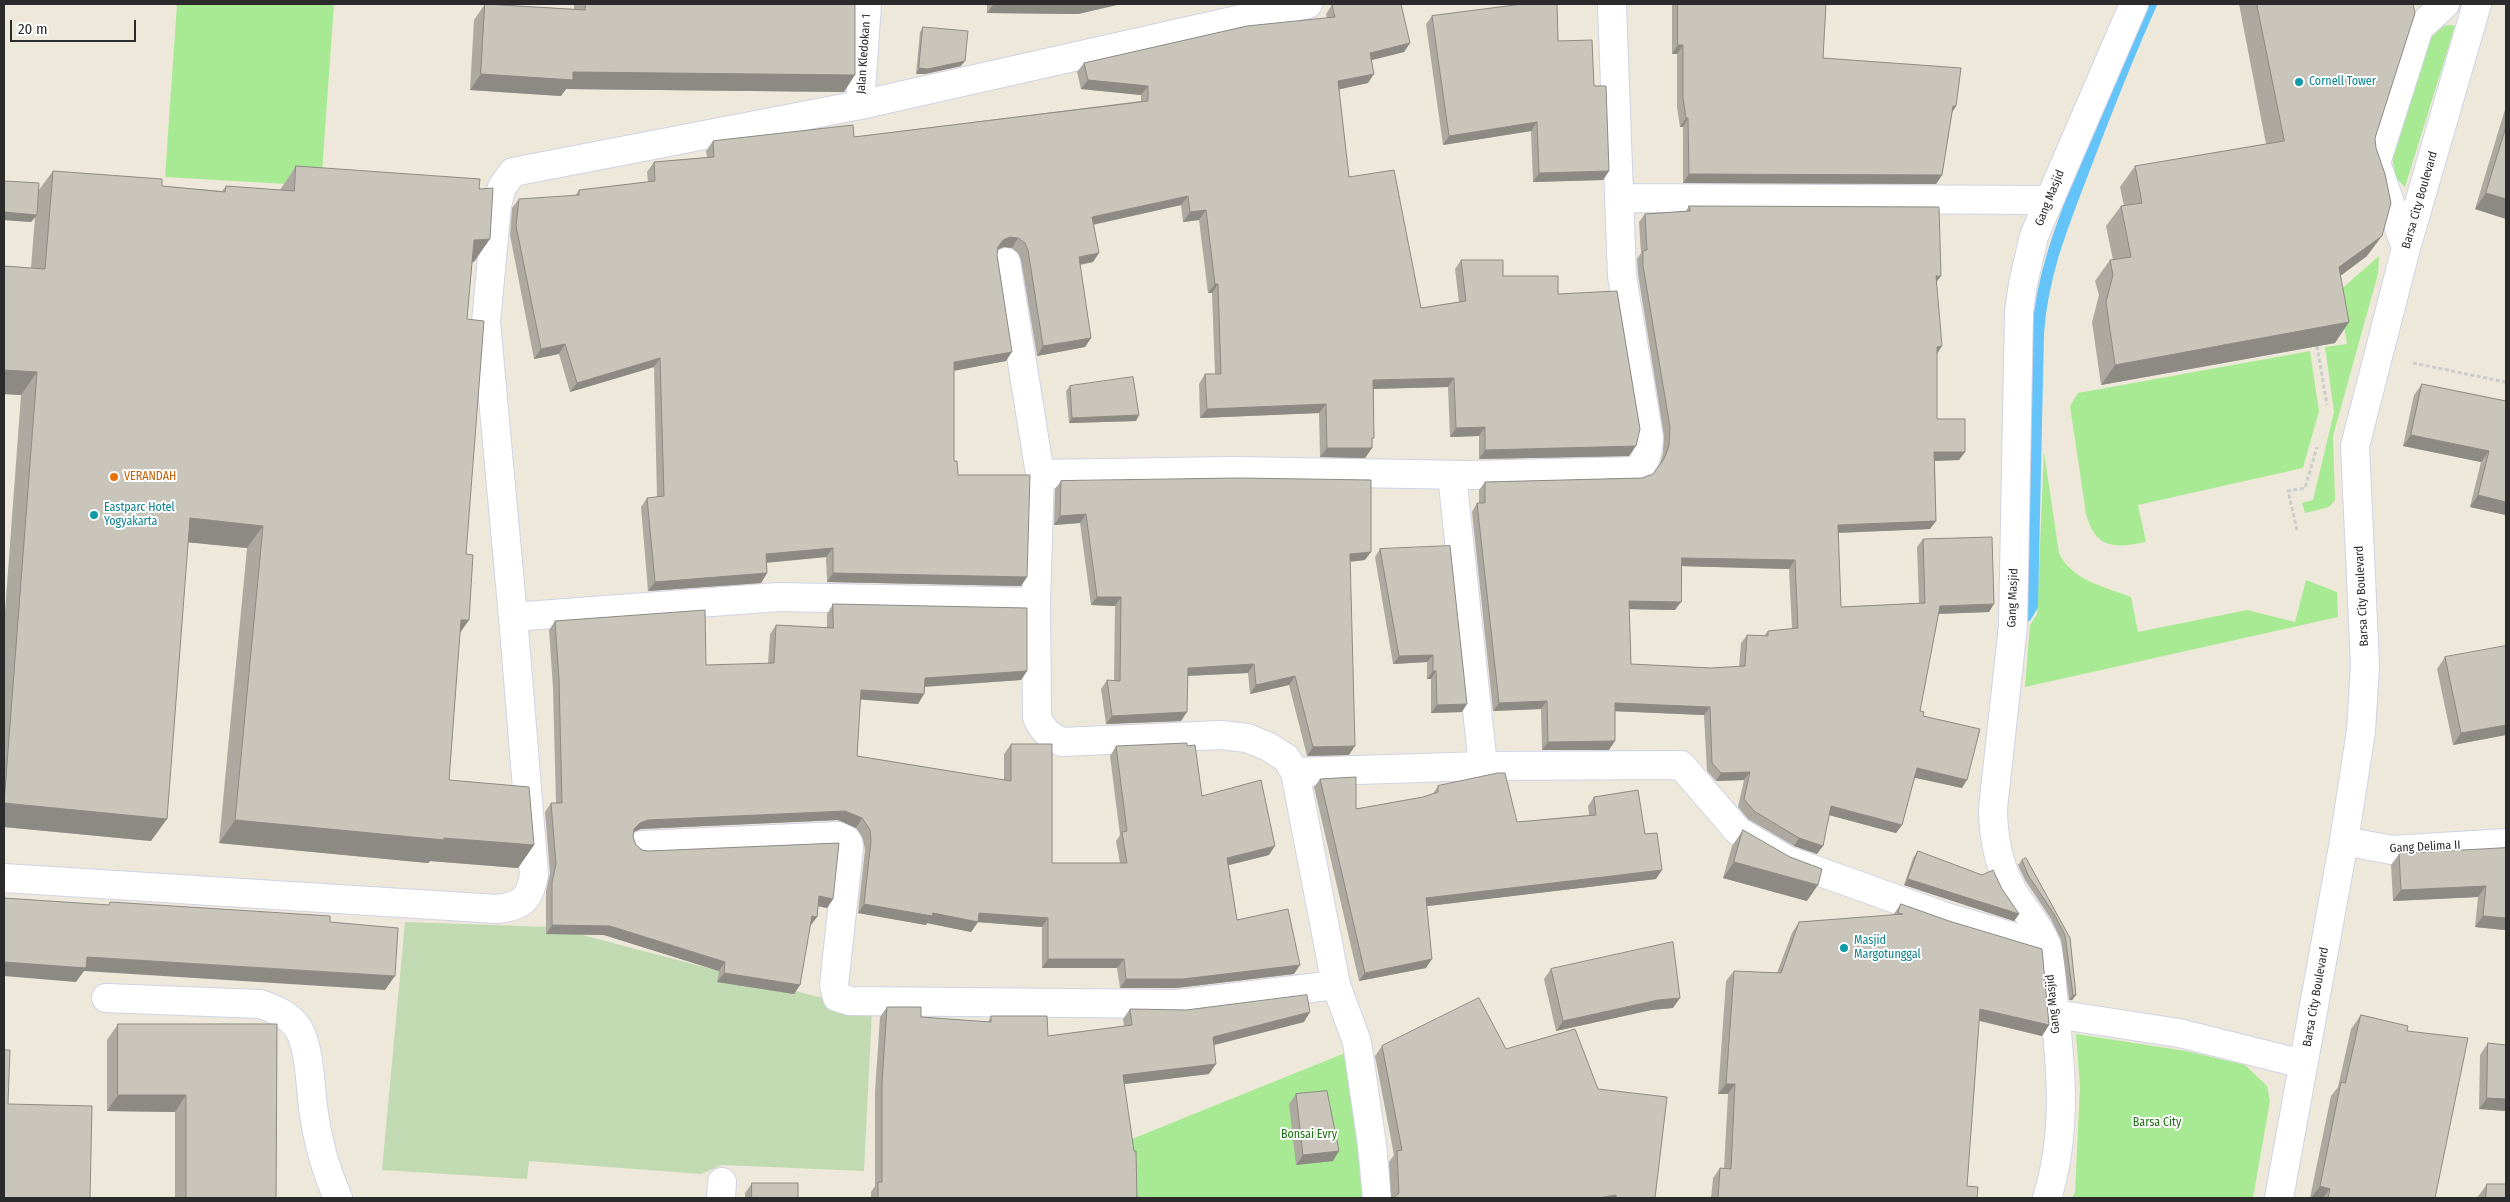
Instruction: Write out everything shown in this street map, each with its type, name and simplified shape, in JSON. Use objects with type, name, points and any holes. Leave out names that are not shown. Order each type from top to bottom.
[{"type":"street","name":"Jalan Kledokan 1","points":[[860,105],[867,4]]},
{"type":"street","points":[[4,878],[498,909],[513,907],[524,900],[532,890],[534,874],[486,322],[497,205],[502,187],[513,172],[860,105],[1308,4]]},
{"type":"street","points":[[1040,474],[1233,471],[1452,475],[1636,471],[1642,466],[1647,455],[1649,438],[1622,276],[1612,4]]},
{"type":"street","name":"Gang Masjid","points":[[2047,1198],[2061,1140],[2062,1092],[2047,947],[2004,875],[1996,851],[1993,808],[2013,626],[2019,311],[2028,257],[2048,200],[2134,4]]},
{"type":"street","points":[[2406,248],[2376,163],[2419,28],[2444,4]]},
{"type":"street","name":"Barsa City Boulevard","points":[[2280,1198],[2344,841],[2364,700],[2365,665],[2356,446],[2406,248],[2477,4]]},
{"type":"street","points":[[1620,198],[2048,200]]},
{"type":"street","points":[[1006,262],[1040,474],[1036,602],[1037,718],[1040,726],[1052,738],[1062,742],[1221,735],[1247,738],[1269,747],[1286,758],[1295,772],[1336,985],[1358,1042],[1377,1198]]},
{"type":"street","points":[[1452,475],[1483,766]]},
{"type":"street","points":[[513,617],[778,597],[1036,602]]},
{"type":"street","points":[[1295,772],[1483,766],[1681,765],[1738,831],[1787,860],[1946,917],[2047,947]]},
{"type":"street","points":[[642,845],[839,836],[848,840],[849,848],[834,985],[837,997],[850,1001],[1177,1004],[1336,985]]},
{"type":"street","name":"Gang Delima II","points":[[2344,841],[2392,850],[2506,843]]},
{"type":"street","points":[[106,998],[260,1004],[277,1010],[289,1018],[298,1029],[307,1060],[313,1108],[326,1171],[338,1198]]},
{"type":"street","points":[[2055,1014],[2179,1033],[2303,1064]]},
{"type":"path","points":[[2317,346],[2328,412]]},
{"type":"path","points":[[2378,356],[2506,382]]},
{"type":"path","points":[[2297,530],[2288,492],[2305,488],[2319,441]]},
{"type":"green space","points":[[177,4],[334,4],[321,186],[165,177]]},
{"type":"green space","points":[[2444,26],[2455,26],[2405,187],[2396,178],[2392,156],[2429,39]]},
{"type":"green space","points":[[2379,256],[2378,274],[2333,436],[2335,500],[2329,507],[2305,513],[2302,503],[2313,500],[2334,412],[2325,347],[2347,344],[2338,292]]},
{"type":"green space","points":[[2310,351],[2319,411],[2303,468],[2138,505],[2146,542],[2125,545],[2108,544],[2095,534],[2086,514],[2070,406],[2078,393]]},
{"type":"green space","points":[[2044,452],[2059,553],[2064,562],[2080,576],[2100,586],[2131,597],[2138,632],[2247,610],[2295,622],[2306,580],[2337,592],[2338,617],[2025,687],[2030,625],[2037,614]]},
{"type":"green space","points":[[405,922],[552,927],[872,1011],[864,1171],[722,1165],[701,1174],[529,1161],[527,1179],[382,1170]]},
{"type":"green space","name":"Barsa City","points":[[2076,1034],[2186,1051],[2245,1065],[2267,1086],[2270,1101],[2253,1198],[2072,1198],[2075,1192],[2080,1087]]},
{"type":"green space","name":"Bonsai Evry","points":[[1360,1047],[1379,1198],[1103,1198],[1102,1151]]},
{"type":"building","points":[[485,4],[585,10],[586,4],[855,4],[855,75],[573,72],[573,80],[481,74]]},
{"type":"building","points":[[1401,4],[1410,43],[1370,53],[1374,74],[1338,81],[1349,177],[1394,170],[1421,308],[1466,301],[1461,260],[1503,260],[1503,276],[1558,276],[1558,294],[1617,291],[1640,429],[1636,446],[1485,450],[1485,427],[1456,428],[1454,378],[1373,380],[1374,438],[1372,438],[1372,448],[1327,448],[1326,404],[1207,409],[1205,374],[1221,374],[1218,284],[1215,284],[1206,210],[1190,212],[1188,196],[1092,217],[1099,253],[1079,257],[1091,338],[1043,346],[1028,250],[1025,243],[1018,238],[1010,237],[1003,240],[998,247],[997,255],[1012,352],[954,362],[954,461],[957,461],[958,475],[1030,475],[1027,577],[833,573],[833,548],[766,554],[767,573],[655,582],[647,498],[664,496],[660,358],[577,383],[565,344],[541,349],[516,226],[519,199],[579,195],[579,190],[655,181],[654,162],[714,157],[713,141],[853,125],[854,137],[1148,101],[1148,86],[1088,80],[1084,63],[1247,26],[1335,17],[1332,5]]},
{"type":"building","points":[[1523,4],[1557,4],[1558,41],[1592,40],[1594,86],[1606,86],[1609,171],[1539,173],[1537,122],[1449,136],[1432,16]]},
{"type":"building","points":[[1678,4],[1826,4],[1823,58],[1961,68],[1956,106],[1953,106],[1942,175],[1689,174],[1688,118],[1686,118],[1683,98],[1683,45],[1678,45]]},
{"type":"building","points":[[2257,4],[2413,4],[2415,13],[2375,138],[2391,203],[2382,236],[2339,267],[2349,322],[2115,365],[2106,302],[2113,275],[2110,260],[2131,257],[2121,206],[2142,203],[2135,166],[2284,141]]},
{"type":"building","points":[[923,27],[968,31],[965,61],[928,69],[919,68]]},
{"type":"building","points":[[2506,127],[2506,199],[2486,193]]},
{"type":"building","points":[[296,166],[480,179],[479,189],[493,188],[490,239],[474,240],[467,319],[484,321],[466,554],[473,555],[469,620],[461,620],[449,780],[529,787],[534,845],[444,838],[444,840],[235,820],[263,526],[190,518],[167,819],[4,803],[37,372],[4,370],[4,266],[45,269],[53,171],[162,179],[162,186],[225,192],[226,186],[294,191]]},
{"type":"building","points":[[4,181],[39,183],[37,215],[4,212]]},
{"type":"building","points":[[1689,206],[1939,207],[1941,276],[1936,276],[1942,346],[1937,347],[1937,419],[1965,419],[1965,452],[1934,452],[1936,521],[1838,525],[1841,607],[1925,603],[1923,539],[1992,537],[1994,604],[1940,606],[1920,711],[1924,712],[1923,716],[1980,729],[1967,780],[1917,768],[1902,825],[1831,806],[1823,846],[1799,838],[1754,811],[1744,799],[1750,772],[1721,773],[1712,763],[1710,707],[1615,703],[1615,741],[1548,742],[1547,701],[1499,703],[1477,503],[1485,503],[1485,482],[1642,478],[1653,474],[1664,459],[1669,446],[1670,427],[1643,266],[1643,251],[1647,250],[1645,214],[1690,211]],"holes":[[[1682,558],[1795,560],[1798,628],[1768,631],[1768,636],[1747,635],[1745,666],[1711,668],[1631,664],[1629,601],[1681,602]]]},
{"type":"building","points":[[1133,377],[1139,415],[1072,418],[1070,386]]},
{"type":"building","points":[[2422,384],[2506,401],[2506,502],[2478,495],[2489,451],[2411,435]]},
{"type":"building","points":[[1239,478],[1371,480],[1371,552],[1350,554],[1355,746],[1313,747],[1295,676],[1256,685],[1254,664],[1188,668],[1187,712],[1112,716],[1107,680],[1120,681],[1121,597],[1097,597],[1086,514],[1060,516],[1061,481]]},
{"type":"building","points":[[1450,546],[1467,704],[1437,705],[1436,671],[1433,671],[1433,655],[1399,656],[1380,549]]},
{"type":"building","points":[[833,604],[1027,608],[1027,671],[925,678],[924,694],[861,690],[857,756],[1011,781],[1011,744],[1052,744],[1052,863],[1127,863],[1122,832],[1127,831],[1116,746],[1187,743],[1187,746],[1195,745],[1202,796],[1261,780],[1275,846],[1227,858],[1237,920],[1288,909],[1300,965],[1183,979],[1126,979],[1124,959],[1048,959],[1048,918],[979,913],[978,922],[933,913],[932,916],[864,904],[871,841],[870,830],[862,818],[845,811],[648,820],[640,823],[634,829],[633,837],[636,845],[642,850],[649,851],[839,843],[833,899],[819,896],[817,917],[812,916],[800,985],[724,973],[725,962],[610,926],[552,925],[552,882],[556,864],[551,803],[562,803],[559,679],[555,621],[705,610],[706,665],[774,663],[776,625],[833,628]]},
{"type":"building","points":[[2506,646],[2506,725],[2461,733],[2445,657]]},
{"type":"building","points":[[1505,773],[1517,822],[1596,815],[1594,797],[1638,790],[1645,834],[1657,833],[1662,870],[1426,898],[1432,959],[1365,973],[1320,779],[1356,777],[1356,809],[1423,797],[1438,792],[1438,786]]},
{"type":"building","points":[[1743,830],[1790,857],[1822,869],[1818,885],[1734,862]]},
{"type":"building","points":[[2506,848],[2506,918],[2483,916],[2486,886],[2401,890],[2399,854]]},
{"type":"building","points":[[1918,851],[1982,875],[1993,870],[2002,889],[2019,914],[1908,879]]},
{"type":"building","points":[[2026,858],[2070,938],[2076,995],[2073,995],[2065,935],[2054,914],[2028,875],[2022,860]]},
{"type":"building","points":[[4,898],[109,905],[110,902],[330,916],[330,922],[398,928],[395,976],[87,957],[86,968],[4,962]]},
{"type":"building","points":[[1901,904],[1949,921],[2042,949],[2049,1025],[1980,1009],[1967,1186],[1978,1187],[1977,1198],[1718,1198],[1720,1168],[1731,1169],[1735,1084],[1726,1084],[1734,971],[1781,973],[1799,922],[1903,914],[1898,913]]},
{"type":"building","points":[[1673,942],[1680,998],[1658,1000],[1563,1021],[1551,969]]},
{"type":"building","points":[[1307,995],[1310,1012],[1213,1037],[1216,1064],[1123,1075],[1134,1151],[1136,1151],[1137,1198],[878,1198],[878,1182],[882,1182],[882,1083],[887,1007],[921,1007],[921,1017],[991,1022],[991,1016],[1047,1016],[1048,1036],[1132,1025],[1130,1009],[1186,1010]]},
{"type":"building","points":[[1479,998],[1506,1049],[1575,1029],[1598,1089],[1667,1097],[1655,1198],[1616,1198],[1616,1195],[1599,1198],[1393,1198],[1399,1193],[1397,1151],[1402,1150],[1382,1046]]},
{"type":"building","points":[[2361,1015],[2408,1026],[2407,1031],[2468,1038],[2435,1198],[2328,1198],[2330,1189],[2320,1186],[2341,1082],[2345,1083]]},
{"type":"building","points":[[118,1024],[277,1024],[276,1198],[186,1198],[186,1095],[118,1095]]},
{"type":"building","points":[[2488,1043],[2506,1045],[2506,1099],[2487,1098]]},
{"type":"building","points":[[4,1050],[10,1050],[8,1104],[92,1106],[90,1198],[4,1198]]},
{"type":"building","points":[[1327,1091],[1339,1151],[1303,1155],[1296,1094]]},
{"type":"building","points":[[752,1183],[798,1183],[798,1198],[752,1198]]},
{"type":"building","points":[[2487,1184],[2506,1184],[2506,1198],[2486,1198]]},
{"type":"waterway","points":[[2020,619],[2026,616],[2032,606],[2038,333],[2044,289],[2069,207],[2117,84],[2151,4]]},
{"type":"place","name":"Cornell Tower","points":[[2299,82]]},
{"type":"place","name":"VERANDAH","points":[[114,477]]},
{"type":"place","name":"Eastparc Hotel Yogyakarta","points":[[94,515]]},
{"type":"place","name":"Masjid Margotunggal","points":[[1844,948]]}]
